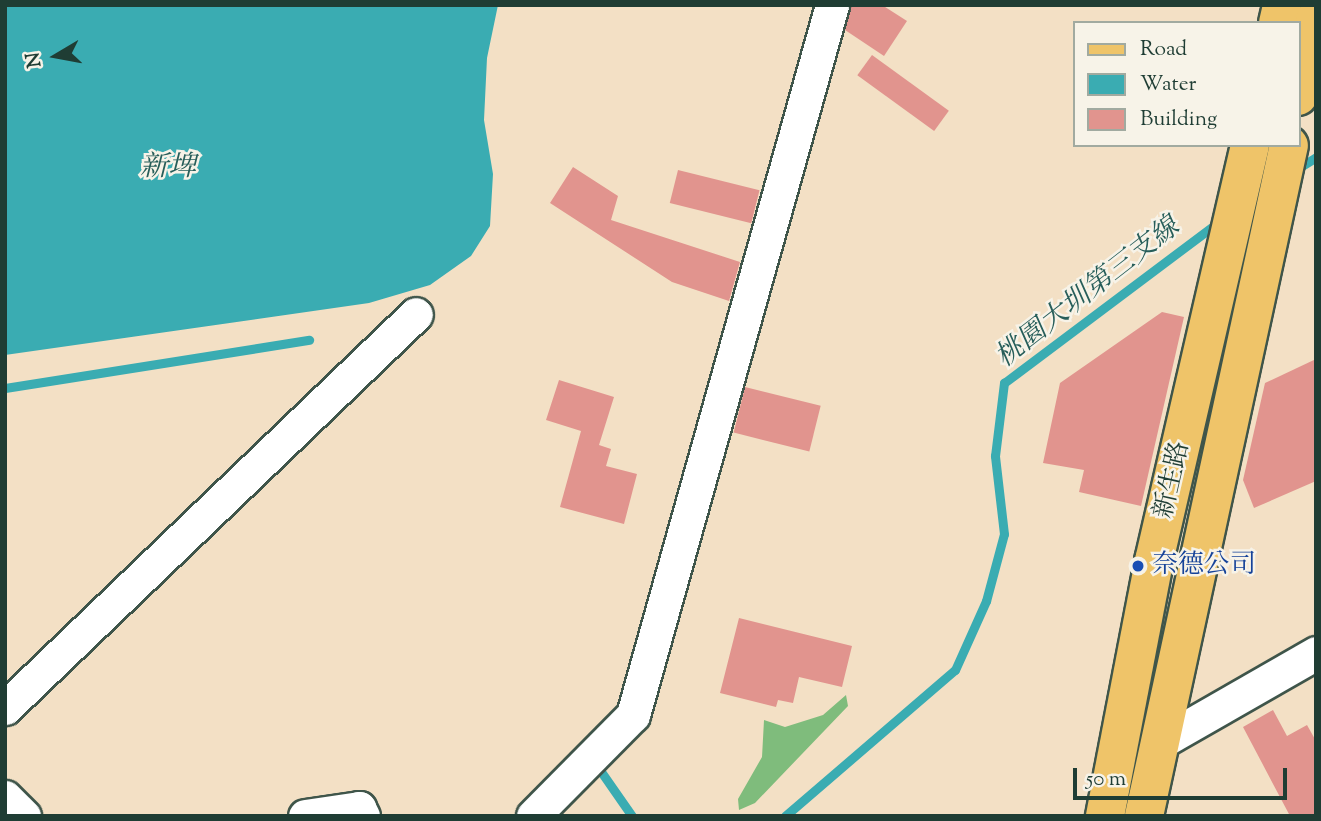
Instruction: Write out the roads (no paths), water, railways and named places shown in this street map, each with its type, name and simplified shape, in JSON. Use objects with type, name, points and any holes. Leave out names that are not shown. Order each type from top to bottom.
[{"type":"main road","points":[[1300,87],[1316,18]]},
{"type":"main road","name":"新生路","points":[[1105,816],[1154,561],[1250,147]]},
{"type":"main road","name":"新生路","points":[[1144,816],[1265,268],[1289,147]]},
{"type":"street","points":[[533,816],[633,715],[832,5]]},
{"type":"street","points":[[5,708],[416,314]]},
{"type":"street","points":[[1159,743],[1316,653]]},
{"type":"street","points":[[5,797],[24,816]]},
{"type":"street","points":[[305,816],[359,808],[363,816]]},
{"type":"water","name":"新埤","points":[[5,5],[498,5],[487,58],[484,120],[493,174],[490,226],[471,256],[430,285],[369,303],[5,355]]},
{"type":"waterway","name":"桃園大圳第三支線","points":[[1297,169],[1316,157]]},
{"type":"waterway","name":"桃園大圳第三支線","points":[[785,816],[955,670],[986,601],[1004,534],[995,456],[1004,383],[1221,220]]},
{"type":"waterway","points":[[5,388],[309,340]]},
{"type":"waterway","points":[[595,763],[632,816]]},
{"type":"place","name":"奈德公司","points":[[1138,566]]}]
